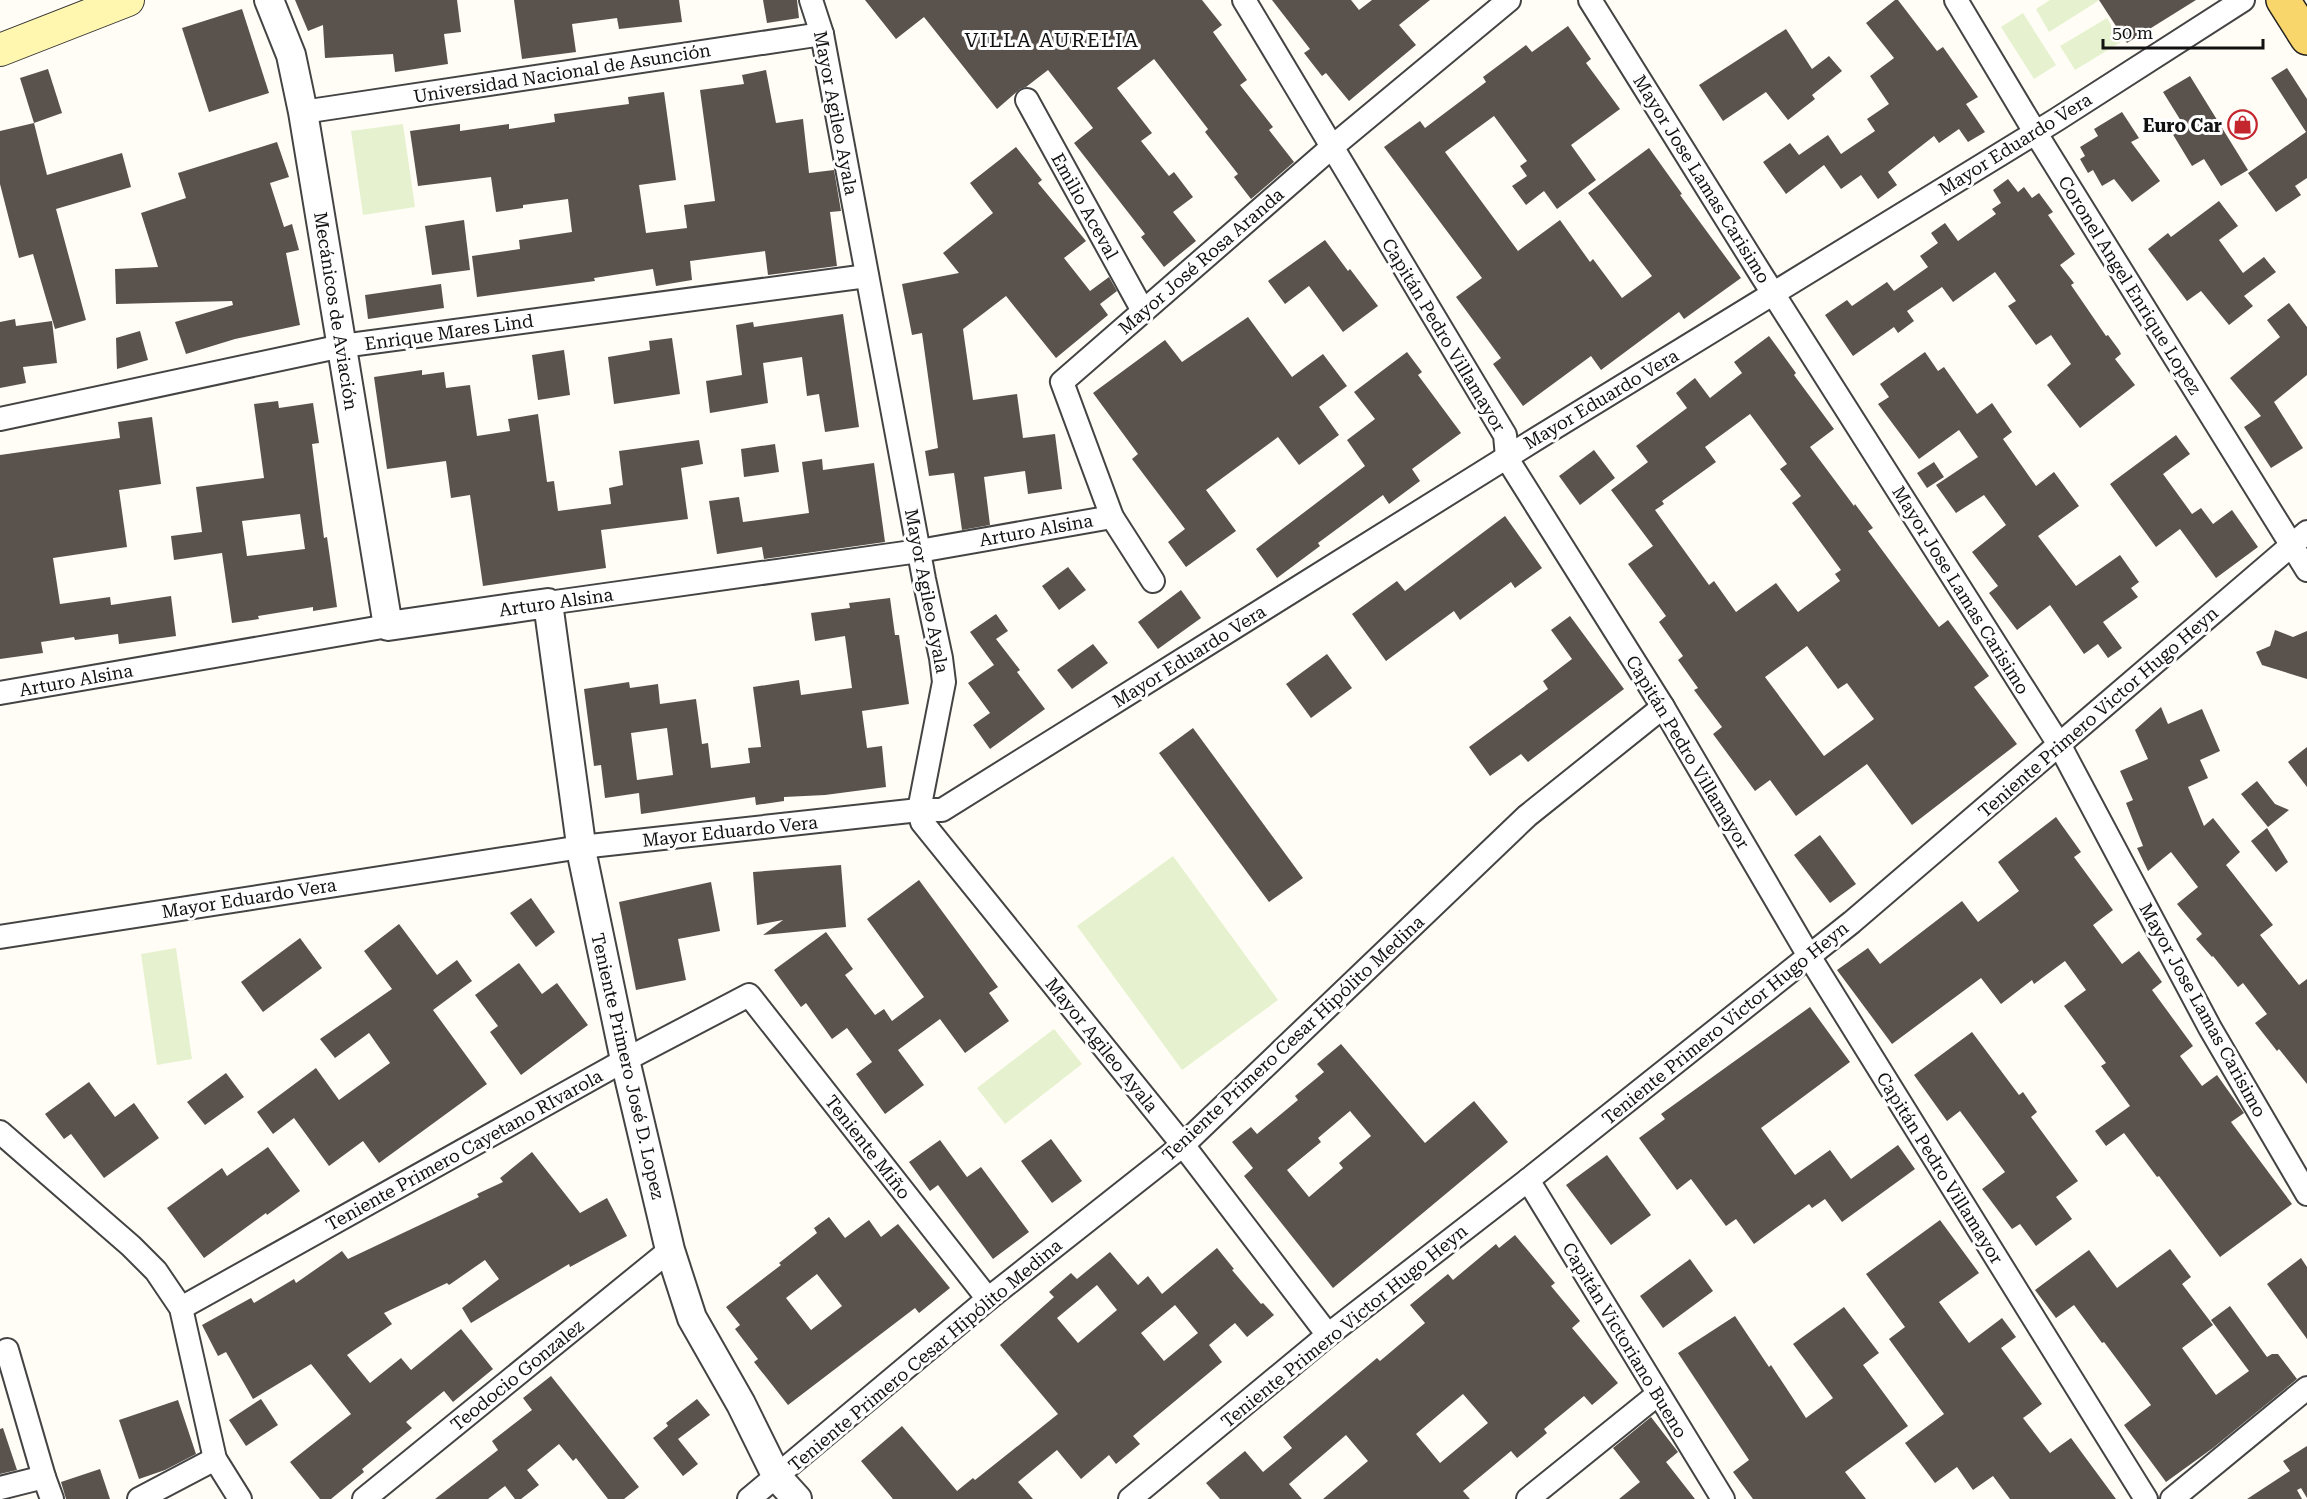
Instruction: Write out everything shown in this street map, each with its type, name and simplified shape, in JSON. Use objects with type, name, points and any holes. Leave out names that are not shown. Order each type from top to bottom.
[{"type":"main road","points":[[0,50],[128,0]]},
{"type":"main road","points":[[2283,0],[2307,38]]},
{"type":"street","name":"Mecánicos de Aviación","points":[[269,0],[291,55],[303,112],[388,626]]},
{"type":"street","name":"Mayor Agileo Ayala","points":[[811,0],[822,34],[919,552],[942,658],[944,682],[919,810],[922,822],[1183,1145],[1328,1335]]},
{"type":"street","name":"Capitán Pedro Villamayor","points":[[1244,0],[1505,435],[1507,457],[1663,707],[1809,956],[2146,1499]]},
{"type":"street","name":"Mayor José Rosa Aranda","points":[[1153,581],[1112,517],[1062,382],[1332,147],[1509,0]]},
{"type":"street","name":"Mayor Jose Lamas Carisimo","points":[[1590,0],[2060,746],[2210,1028],[2307,1194]]},
{"type":"street","name":"Coronel Angel Enrique Lopez","points":[[1956,0],[2034,132],[2300,539],[2307,570]]},
{"type":"street","name":"Mayor Eduardo Vera","points":[[0,937],[581,847],[919,810],[942,810],[2243,0]]},
{"type":"street","name":"Universidad Nacional de Asunción","points":[[303,112],[822,34]]},
{"type":"street","name":"Emilio Aceval","points":[[1027,100],[1143,311]]},
{"type":"street","name":"Enrique Mares Lind","points":[[0,419],[342,346],[867,276]]},
{"type":"street","name":"Arturo Alsina","points":[[0,693],[388,626],[919,552],[1112,517]]},
{"type":"street","name":"Teniente Primero Victor Hugo Heyn","points":[[1130,1499],[1328,1335],[1528,1180],[1809,956],[2060,746],[2300,539]]},
{"type":"street","name":"Teniente Primero José D. Lopez","points":[[548,603],[581,847],[625,1060],[670,1250],[692,1318],[741,1404],[777,1477],[796,1499]]},
{"type":"street","name":"Teniente Primero Cesar Hipólito Medina","points":[[749,1499],[988,1299],[1183,1145],[1527,816],[1663,707]]},
{"type":"street","name":"Teniente Primero Cayetano RIvarola","points":[[181,1308],[625,1060],[749,995]]},
{"type":"street","name":"Teniente Miño","points":[[749,995],[988,1299]]},
{"type":"street","points":[[0,1132],[131,1246],[156,1271],[181,1308],[215,1459],[240,1499]]},
{"type":"street","name":"Capitán Victoriano Bueno","points":[[1528,1180],[1723,1499]]},
{"type":"street","name":"Teodocio Gonzalez","points":[[364,1499],[670,1250]]},
{"type":"street","points":[[7,1350],[52,1499]]},
{"type":"street","points":[[2172,1499],[2307,1388]]},
{"type":"street","points":[[1528,1499],[1658,1394]]},
{"type":"street","points":[[139,1499],[215,1459]]},
{"type":"street","points":[[0,1488],[44,1477]]},
{"type":"green space","points":[[2050,0],[2098,1],[2049,32],[2036,9]]},
{"type":"green space","points":[[2023,13],[2056,65],[2034,79],[2001,27]]},
{"type":"green space","points":[[2107,18],[2121,42],[2075,70],[2060,46]]},
{"type":"green space","points":[[403,124],[415,207],[363,215],[351,131]]},
{"type":"green space","points":[[1173,856],[1278,1000],[1182,1070],[1077,926]]},
{"type":"green space","points":[[176,948],[192,1059],[157,1065],[141,954]]},
{"type":"green space","points":[[1054,1029],[1082,1064],[1005,1124],[977,1088]]},
{"type":"building","points":[[295,0],[457,0],[461,32],[444,34],[448,64],[395,72],[393,54],[325,58],[323,25],[308,31]]},
{"type":"building","points":[[514,0],[679,0],[682,22],[619,29],[617,18],[572,24],[576,52],[522,59]]},
{"type":"building","points":[[763,0],[797,0],[799,18],[767,23]]},
{"type":"building","points":[[865,0],[1202,0],[1222,25],[1213,32],[1247,80],[1240,85],[1273,127],[1269,130],[1294,162],[1251,199],[1234,177],[1238,174],[1205,132],[1208,129],[1154,59],[1117,88],[1152,133],[1141,141],[1169,176],[1174,172],[1193,197],[1173,212],[1196,241],[1164,267],[1141,237],[1145,234],[1074,143],[1093,128],[1048,70],[1020,89],[997,109],[924,17],[896,39]]},
{"type":"building","points":[[1272,0],[1351,0],[1359,10],[1372,0],[1430,0],[1399,25],[1416,45],[1349,101],[1326,73],[1322,76],[1304,53],[1310,49]]},
{"type":"building","points":[[1898,0],[1937,51],[1943,47],[1978,97],[1966,104],[1985,132],[1968,142],[1959,129],[1939,143],[1934,136],[1888,172],[1897,185],[1878,199],[1861,175],[1841,189],[1824,165],[1786,194],[1763,162],[1790,143],[1799,155],[1828,135],[1841,154],[1875,131],[1867,119],[1889,104],[1870,76],[1894,58],[1866,23]]},
{"type":"building","points":[[2099,0],[2196,0],[2127,43]]},
{"type":"building","points":[[242,9],[269,93],[209,112],[182,28]]},
{"type":"building","points":[[1568,26],[1591,59],[1586,63],[1620,109],[1571,145],[1596,180],[1557,209],[1544,191],[1526,205],[1512,186],[1527,176],[1520,166],[1527,161],[1494,116],[1445,152],[1518,251],[1560,220],[1590,262],[1593,259],[1622,298],[1652,276],[1588,193],[1649,148],[1682,194],[1680,195],[1741,278],[1684,319],[1679,312],[1601,370],[1591,356],[1523,406],[1493,364],[1501,358],[1456,297],[1482,278],[1384,147],[1420,121],[1425,128],[1486,82],[1483,77],[1526,45],[1532,52]]},
{"type":"building","points":[[1786,29],[1812,69],[1829,56],[1842,71],[1812,95],[1815,99],[1788,120],[1766,92],[1723,121],[1699,85]]},
{"type":"building","points":[[2287,68],[2307,99],[2307,178],[2295,186],[2301,195],[2276,212],[2248,173],[2306,132],[2271,78]]},
{"type":"building","points":[[48,69],[62,113],[34,123],[20,78]]},
{"type":"building","points":[[766,70],[776,123],[803,119],[809,173],[834,170],[841,211],[830,212],[837,266],[768,275],[765,251],[690,261],[692,280],[656,286],[653,269],[594,278],[595,281],[477,297],[472,256],[520,249],[519,240],[572,232],[568,199],[523,205],[523,208],[496,212],[491,177],[418,186],[410,131],[460,124],[460,131],[509,124],[509,129],[555,122],[554,114],[629,104],[628,97],[664,92],[676,180],[639,185],[646,233],[687,228],[684,205],[715,201],[700,90],[744,84],[742,75]]},
{"type":"building","points":[[2190,76],[2248,170],[2221,186],[2204,159],[2192,166],[2169,128],[2181,121],[2163,92]]},
{"type":"building","points":[[2122,112],[2139,138],[2131,142],[2160,181],[2132,202],[2114,179],[2102,186],[2093,170],[2088,173],[2080,159],[2085,156],[2080,147],[2098,136],[2094,129]]},
{"type":"building","points":[[34,123],[47,175],[122,153],[131,187],[56,209],[86,320],[55,329],[33,254],[19,258],[0,184],[0,131]]},
{"type":"building","points":[[277,142],[289,177],[270,183],[284,227],[292,224],[299,250],[286,253],[300,325],[235,339],[186,354],[175,322],[233,305],[232,301],[116,304],[115,269],[158,267],[141,213],[186,198],[178,173]]},
{"type":"building","points":[[1016,147],[1042,180],[1038,183],[1086,241],[1064,258],[1090,291],[1109,277],[1117,291],[1100,304],[1108,315],[1056,358],[1006,296],[963,329],[973,400],[1017,394],[1023,438],[1055,434],[1062,489],[1028,494],[1025,471],[984,477],[990,525],[962,530],[954,473],[929,476],[925,451],[938,448],[922,333],[912,335],[902,284],[959,273],[943,253],[993,213],[970,183]]},
{"type":"building","points":[[2008,179],[2018,192],[2024,187],[2032,198],[2039,193],[2053,212],[2048,215],[2075,254],[2060,265],[2074,283],[2071,285],[2106,336],[2108,335],[2119,350],[2121,354],[2115,359],[2135,385],[2080,428],[2047,385],[2071,364],[2051,335],[2036,345],[2008,306],[2016,301],[1995,272],[1953,302],[1942,287],[1907,311],[1914,321],[1898,333],[1894,327],[1853,356],[1825,315],[1847,300],[1852,306],[1887,282],[1894,291],[1928,267],[1920,256],[1938,243],[1931,233],[1945,223],[1958,241],[1996,214],[1992,209],[2001,203],[1993,190]]},
{"type":"building","points":[[2219,201],[2238,226],[2219,240],[2243,273],[2264,257],[2276,272],[2244,296],[2253,306],[2229,325],[2201,291],[2187,301],[2148,249],[2168,233],[2171,237]]},
{"type":"building","points":[[464,220],[470,270],[432,275],[425,226]]},
{"type":"building","points":[[1325,240],[1378,306],[1343,332],[1309,286],[1285,304],[1268,281]]},
{"type":"building","points":[[441,284],[444,308],[368,319],[365,295]]},
{"type":"building","points":[[2289,303],[2307,327],[2307,375],[2274,402],[2303,448],[2271,468],[2244,427],[2261,416],[2230,378],[2280,337],[2267,320]]},
{"type":"building","points":[[843,314],[859,427],[825,432],[819,394],[807,396],[802,357],[763,363],[768,403],[710,413],[706,381],[742,375],[736,325],[753,322],[754,327]]},
{"type":"building","points":[[1248,317],[1292,377],[1323,354],[1347,386],[1319,407],[1339,435],[1299,465],[1278,437],[1206,490],[1236,531],[1186,567],[1168,542],[1185,529],[1132,459],[1138,454],[1093,393],[1165,340],[1182,362]]},
{"type":"building","points":[[15,319],[16,326],[52,321],[57,363],[23,367],[26,383],[0,388],[0,322]]},
{"type":"building","points":[[140,331],[148,360],[117,369],[116,338]]},
{"type":"building","points":[[1769,336],[1796,373],[1794,375],[1834,429],[1810,447],[1873,528],[1868,531],[1939,627],[1948,620],[1989,676],[1974,687],[2017,744],[1912,825],[1867,764],[1796,816],[1770,780],[1755,791],[1713,734],[1722,727],[1694,690],[1698,688],[1678,660],[1683,656],[1659,622],[1666,616],[1628,564],[1653,546],[1611,490],[1648,462],[1636,446],[1687,408],[1676,393],[1695,378],[1710,398],[1742,373],[1734,362]],"holes":[[[1750,414],[1787,464],[1780,469],[1801,496],[1792,503],[1841,570],[1835,574],[1840,581],[1798,612],[1776,583],[1736,612],[1714,581],[1709,585],[1655,510],[1664,504],[1662,501],[1716,462],[1705,447]],[[1807,646],[1838,689],[1847,683],[1874,719],[1824,756],[1765,677]]]},
{"type":"building","points":[[672,338],[680,394],[614,404],[608,357],[650,350],[649,341]]},
{"type":"building","points":[[564,350],[570,395],[538,400],[532,355]]},
{"type":"building","points":[[1407,352],[1422,372],[1418,375],[1461,433],[1412,469],[1420,481],[1389,504],[1383,495],[1318,543],[1320,546],[1277,578],[1256,549],[1365,466],[1347,440],[1375,419],[1354,392]]},
{"type":"building","points":[[1925,352],[1938,371],[1944,367],[1977,414],[1992,403],[2012,432],[2003,439],[2036,486],[2054,472],[2079,506],[2038,536],[2076,586],[2120,555],[2139,582],[2131,588],[2138,597],[2103,622],[2122,648],[2108,658],[2098,644],[2084,654],[2050,605],[2017,630],[1989,593],[1998,586],[1972,552],[2006,525],[1984,495],[1956,513],[1936,485],[1978,457],[1959,430],[1919,459],[1878,404],[1889,397],[1880,384]]},
{"type":"building","points":[[422,370],[422,375],[444,372],[446,388],[470,385],[477,436],[510,431],[508,419],[538,414],[547,482],[554,481],[558,511],[611,504],[609,488],[623,485],[619,451],[699,440],[703,464],[681,468],[688,519],[601,530],[606,568],[483,586],[470,495],[451,498],[446,461],[387,469],[374,377]]},
{"type":"building","points":[[278,401],[279,408],[313,403],[319,443],[312,444],[324,538],[327,537],[337,607],[313,611],[313,607],[258,616],[259,619],[232,623],[222,553],[174,560],[171,536],[202,532],[196,487],[264,478],[254,404]],"holes":[[[300,514],[305,549],[247,556],[242,521]]]},
{"type":"building","points":[[152,417],[161,484],[119,490],[127,547],[53,558],[60,604],[110,597],[111,605],[171,596],[176,636],[119,644],[118,634],[75,640],[74,637],[41,642],[43,653],[0,659],[0,455],[120,438],[118,422]]},
{"type":"building","points":[[2176,435],[2190,454],[2163,474],[2192,514],[2201,508],[2213,524],[2232,510],[2258,547],[2216,578],[2180,529],[2156,547],[2110,484]]},
{"type":"building","points":[[775,444],[779,472],[744,477],[741,449]]},
{"type":"building","points":[[1594,450],[1615,478],[1580,505],[1559,476]]},
{"type":"building","points":[[822,459],[823,470],[874,463],[885,542],[764,559],[762,547],[717,554],[709,501],[739,497],[743,522],[809,513],[802,462]]},
{"type":"building","points":[[1934,462],[1944,477],[1927,488],[1917,473]]},
{"type":"building","points":[[1505,516],[1542,568],[1515,588],[1511,582],[1460,620],[1454,611],[1386,661],[1352,614],[1397,581],[1405,591]]},
{"type":"building","points":[[1068,567],[1086,590],[1059,610],[1042,586]]},
{"type":"building","points":[[1181,590],[1201,618],[1158,649],[1138,622]]},
{"type":"building","points":[[890,598],[895,635],[899,635],[909,704],[862,711],[867,748],[882,746],[886,787],[825,795],[784,797],[784,801],[756,805],[755,797],[641,814],[639,793],[605,798],[601,765],[594,766],[584,689],[629,682],[630,688],[658,684],[660,704],[696,699],[702,744],[708,743],[711,768],[750,763],[748,748],[761,747],[753,687],[799,680],[801,695],[852,688],[845,636],[815,641],[811,613],[850,608],[849,603]],"holes":[[[667,728],[673,775],[637,780],[631,733]]]},
{"type":"building","points":[[996,614],[1008,631],[996,639],[1020,670],[1017,672],[1045,709],[990,749],[973,725],[990,713],[968,683],[994,665],[970,632]]},
{"type":"building","points":[[1570,616],[1624,689],[1528,762],[1521,754],[1490,776],[1469,747],[1548,689],[1543,681],[1572,659],[1551,630]]},
{"type":"building","points":[[2275,630],[2293,637],[2307,631],[2307,679],[2262,665],[2256,652],[2270,646]]},
{"type":"building","points":[[1093,644],[1108,663],[1072,689],[1057,670]]},
{"type":"building","points":[[1327,654],[1352,688],[1311,718],[1286,684]]},
{"type":"building","points":[[2161,707],[2168,724],[2202,709],[2220,751],[2200,760],[2208,778],[2188,787],[2204,826],[2213,818],[2240,852],[2226,865],[2273,925],[2260,935],[2299,985],[2307,979],[2307,1084],[2255,1023],[2267,1014],[2243,983],[2238,987],[2196,939],[2202,934],[2177,904],[2198,887],[2171,852],[2148,871],[2137,848],[2143,846],[2126,803],[2133,800],[2120,771],[2148,759],[2135,730]]},
{"type":"building","points":[[1193,728],[1303,878],[1269,902],[1159,753]]},
{"type":"building","points":[[2307,747],[2307,787],[2288,762]]},
{"type":"building","points":[[2257,781],[2275,804],[2289,810],[2268,827],[2241,794]]},
{"type":"building","points":[[2056,817],[2081,852],[2074,857],[2113,910],[2093,925],[2122,964],[2139,951],[2162,982],[2152,990],[2193,1046],[2180,1056],[2202,1086],[2217,1075],[2244,1113],[2231,1122],[2292,1204],[2220,1257],[2124,1133],[2106,1146],[2095,1131],[2130,1106],[2101,1066],[2106,1063],[2064,1006],[2086,990],[2065,961],[2034,984],[2032,980],[2001,1004],[1981,978],[1892,1044],[1837,970],[1868,948],[1880,964],[1962,901],[1978,922],[2019,891],[1998,862]]},
{"type":"building","points":[[2267,828],[2288,862],[2276,872],[2251,841]]},
{"type":"building","points":[[1820,835],[1856,884],[1830,903],[1794,855]]},
{"type":"building","points":[[841,865],[846,927],[763,935],[783,920],[757,925],[753,872]]},
{"type":"building","points":[[919,880],[998,987],[989,993],[1009,1021],[965,1053],[940,1019],[898,1050],[924,1085],[885,1114],[856,1074],[872,1062],[847,1028],[832,1039],[806,1003],[801,1007],[774,970],[826,932],[853,969],[845,975],[875,1015],[884,1009],[892,1021],[924,997],[867,919]]},
{"type":"building","points":[[711,882],[720,931],[678,939],[686,980],[636,990],[619,902]]},
{"type":"building","points":[[531,898],[555,932],[536,947],[510,913]]},
{"type":"building","points":[[399,924],[437,975],[457,960],[472,981],[433,1010],[487,1084],[379,1163],[363,1141],[329,1166],[294,1118],[273,1134],[257,1112],[316,1068],[339,1100],[390,1063],[369,1033],[335,1058],[320,1039],[392,989],[364,951]]},
{"type":"building","points":[[300,938],[322,968],[263,1012],[241,982]]},
{"type":"building","points":[[519,963],[542,994],[557,983],[588,1025],[521,1075],[490,1032],[498,1026],[475,995]]},
{"type":"building","points":[[1810,1007],[1850,1062],[1761,1128],[1795,1175],[1830,1150],[1851,1179],[1898,1145],[1915,1169],[1842,1222],[1825,1199],[1812,1208],[1809,1204],[1754,1244],[1736,1219],[1726,1226],[1691,1179],[1677,1190],[1639,1138],[1665,1119],[1661,1114]]},
{"type":"building","points":[[1972,1032],[2019,1095],[2023,1092],[2037,1112],[2031,1117],[2078,1181],[2056,1197],[2072,1219],[2036,1246],[2020,1224],[2012,1229],[1982,1189],[2005,1172],[1960,1111],[1947,1121],[1914,1075]]},
{"type":"building","points":[[1341,1044],[1425,1143],[1474,1101],[1508,1142],[1333,1288],[1244,1176],[1253,1168],[1232,1142],[1251,1127],[1257,1134],[1298,1100],[1295,1096],[1324,1072],[1317,1064]],"holes":[[[1350,1111],[1371,1136],[1339,1163],[1343,1168],[1309,1197],[1287,1170],[1321,1142],[1318,1138]]]},
{"type":"building","points":[[226,1073],[244,1097],[205,1125],[187,1102]]},
{"type":"building","points":[[89,1082],[115,1117],[134,1103],[159,1138],[104,1178],[71,1134],[64,1139],[45,1114]]},
{"type":"building","points":[[1051,1139],[1082,1181],[1052,1203],[1021,1161]]},
{"type":"building","points":[[940,1140],[967,1177],[981,1167],[1029,1232],[993,1259],[938,1185],[930,1191],[909,1162]]},
{"type":"building","points":[[268,1147],[300,1191],[204,1258],[167,1208],[222,1168],[227,1176]]},
{"type":"building","points":[[532,1152],[580,1213],[607,1198],[627,1236],[570,1267],[569,1264],[471,1323],[462,1308],[499,1279],[485,1260],[449,1285],[447,1283],[384,1313],[392,1324],[347,1355],[370,1383],[401,1358],[411,1370],[461,1329],[493,1369],[453,1402],[444,1391],[406,1422],[412,1428],[362,1469],[364,1472],[331,1499],[320,1499],[290,1462],[351,1414],[311,1364],[253,1399],[226,1352],[218,1356],[202,1325],[251,1298],[254,1303],[294,1279],[296,1283],[342,1251],[348,1259],[479,1197],[477,1194],[503,1182],[500,1178]]},
{"type":"building","points":[[1607,1155],[1651,1215],[1611,1245],[1566,1185]]},
{"type":"building","points":[[829,1217],[845,1238],[869,1220],[881,1237],[898,1224],[950,1288],[919,1313],[915,1308],[788,1405],[754,1362],[758,1359],[735,1329],[740,1325],[726,1307],[781,1265],[779,1263],[817,1233],[814,1228]],"holes":[[[817,1274],[842,1306],[811,1330],[786,1298]]]},
{"type":"building","points":[[1940,1220],[1979,1273],[1939,1302],[1969,1343],[2002,1318],[2016,1337],[2001,1348],[2042,1404],[2023,1418],[2050,1453],[2071,1438],[2116,1499],[2010,1499],[1993,1476],[1973,1490],[1957,1467],[1935,1483],[1905,1443],[1944,1414],[1889,1339],[1905,1327],[1866,1274]]},
{"type":"building","points":[[1515,1235],[1555,1283],[1551,1286],[1580,1321],[1572,1328],[1618,1383],[1592,1405],[1584,1396],[1544,1429],[1547,1433],[1517,1458],[1511,1451],[1463,1491],[1470,1499],[1323,1499],[1368,1461],[1346,1435],[1289,1484],[1302,1499],[1220,1499],[1206,1483],[1245,1451],[1263,1472],[1292,1448],[1283,1437],[1377,1358],[1380,1361],[1425,1323],[1410,1305],[1448,1274],[1453,1280],[1496,1244],[1499,1248]],"holes":[[[1463,1394],[1488,1423],[1440,1463],[1416,1434]]]},
{"type":"building","points":[[1217,1248],[1234,1269],[1232,1270],[1261,1304],[1263,1303],[1274,1315],[1247,1337],[1235,1323],[1209,1345],[1222,1362],[1133,1436],[1140,1444],[1116,1464],[1109,1455],[1081,1479],[1057,1450],[1018,1482],[1033,1499],[893,1499],[861,1461],[902,1426],[957,1491],[973,1478],[975,1480],[1058,1414],[1000,1345],[1054,1297],[1049,1292],[1071,1273],[1077,1279],[1110,1252],[1138,1285],[1148,1276],[1162,1294]],"holes":[[[1097,1285],[1117,1310],[1078,1343],[1057,1318]],[[1175,1305],[1198,1333],[1164,1361],[1141,1333]]]},
{"type":"building","points":[[2170,1249],[2191,1277],[2182,1284],[2213,1325],[2182,1348],[2216,1395],[2249,1371],[2211,1320],[2230,1306],[2267,1357],[2278,1354],[2297,1379],[2213,1448],[2166,1482],[2124,1425],[2151,1405],[2074,1305],[2056,1318],[2035,1290],[2089,1250],[2117,1288]]},
{"type":"building","points":[[2301,1258],[2307,1267],[2307,1339],[2267,1284]]},
{"type":"building","points":[[1690,1259],[1713,1291],[1663,1328],[1640,1296]]},
{"type":"building","points":[[1844,1307],[1879,1353],[1863,1365],[1908,1426],[1845,1472],[1866,1499],[1753,1499],[1733,1472],[1749,1460],[1678,1353],[1735,1316],[1806,1418],[1833,1398],[1793,1344]]},
{"type":"building","points":[[551,1376],[639,1487],[624,1499],[608,1499],[576,1458],[573,1461],[559,1444],[527,1470],[539,1485],[521,1499],[515,1499],[505,1486],[488,1499],[435,1499],[498,1450],[492,1441],[532,1410],[523,1398]]},
{"type":"building","points":[[261,1399],[278,1425],[246,1446],[229,1420]]},
{"type":"building","points":[[697,1399],[710,1415],[678,1439],[698,1464],[683,1476],[653,1438],[668,1426],[666,1423]]},
{"type":"building","points":[[178,1400],[196,1454],[165,1470],[139,1479],[119,1420]]},
{"type":"building","points":[[1651,1417],[1678,1452],[1666,1462],[1695,1499],[1619,1499],[1640,1482],[1613,1448]]},
{"type":"building","points":[[3,1428],[17,1470],[0,1474],[0,1429]]},
{"type":"building","points":[[2307,1446],[2307,1498],[2301,1488],[2297,1490],[2302,1499],[2247,1499],[2290,1471],[2283,1461]]},
{"type":"building","points":[[100,1469],[110,1499],[66,1499],[61,1482]]},
{"type":"place","name":"Euro Car","points":[[2243,125]]},
{"type":"district","name":"VILLA AURELIA","points":[[1052,40]]}]
